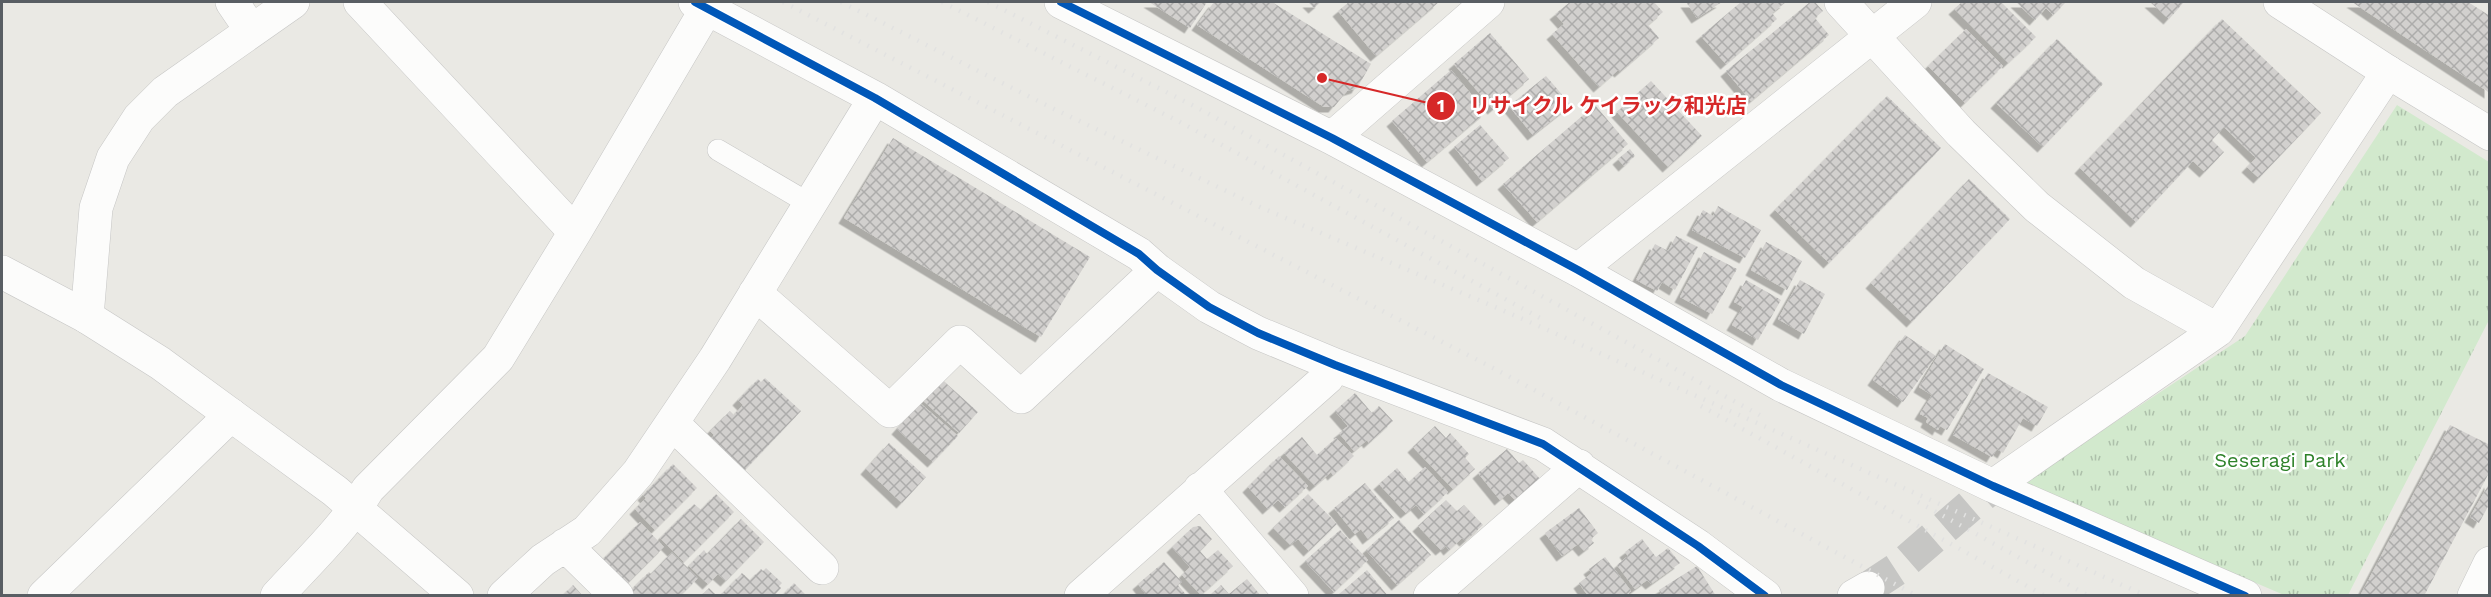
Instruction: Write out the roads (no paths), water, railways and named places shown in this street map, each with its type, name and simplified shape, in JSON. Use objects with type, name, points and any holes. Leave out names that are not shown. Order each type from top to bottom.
[{"type":"street","points":[[232,2],[251,30]]},
{"type":"street","points":[[87,318],[96,208],[113,158],[139,118],[165,92],[293,2]]},
{"type":"street","points":[[360,2],[575,232]]},
{"type":"street","points":[[1061,2],[1332,138],[1578,270],[1781,385],[1994,486],[2245,596]]},
{"type":"street","points":[[1332,138],[1488,2]]},
{"type":"street","points":[[1841,2],[1961,133],[2037,207],[2134,283],[2218,330]]},
{"type":"street","points":[[1578,270],[1915,2]]},
{"type":"street","points":[[2280,2],[2490,134]]},
{"type":"street","points":[[278,596],[357,508],[368,489],[498,358],[575,232],[701,5],[875,98],[1139,254],[1157,270],[1209,306],[1258,333],[1335,365],[1543,444],[1698,546],[1765,596]]},
{"type":"street","points":[[1994,486],[2218,330],[2388,72]]},
{"type":"street","points":[[504,596],[543,560],[587,531],[639,473],[755,293],[875,98]]},
{"type":"street","points":[[755,293],[890,411],[960,342],[1021,397],[1157,270]]},
{"type":"street","points":[[2,272],[87,318],[160,363],[357,508],[457,596]]},
{"type":"street","points":[[1081,596],[1327,378],[1335,365]]},
{"type":"street","points":[[44,596],[231,415]]},
{"type":"street","points":[[672,423],[822,568]]},
{"type":"street","points":[[1430,596],[1579,466]]},
{"type":"street","points":[[1200,489],[1292,596]]},
{"type":"street","points":[[566,545],[617,596]]},
{"type":"street","points":[[2474,596],[2490,562]]},
{"type":"lane","points":[[718,150],[810,204]]},
{"type":"tunnel","points":[[1868,588],[1897,569],[1993,486]]},
{"type":"railway","points":[[783,2],[1495,369],[1917,596]]},
{"type":"railway","points":[[841,2],[1052,108],[1260,207],[1516,316],[2147,596]]},
{"type":"railway","points":[[942,2],[1178,121],[1540,318]]},
{"type":"railway","points":[[988,2],[1196,107],[1765,418]]},
{"type":"railway","points":[[1701,406],[2045,596]]},
{"type":"railway","points":[[1918,502],[2089,596]]},
{"type":"place","name":"リサイクル ケイラック和光店","points":[[1322,78]]},
{"type":"park label","name":"Seseragi Park","points":[[2280,460]]}]
